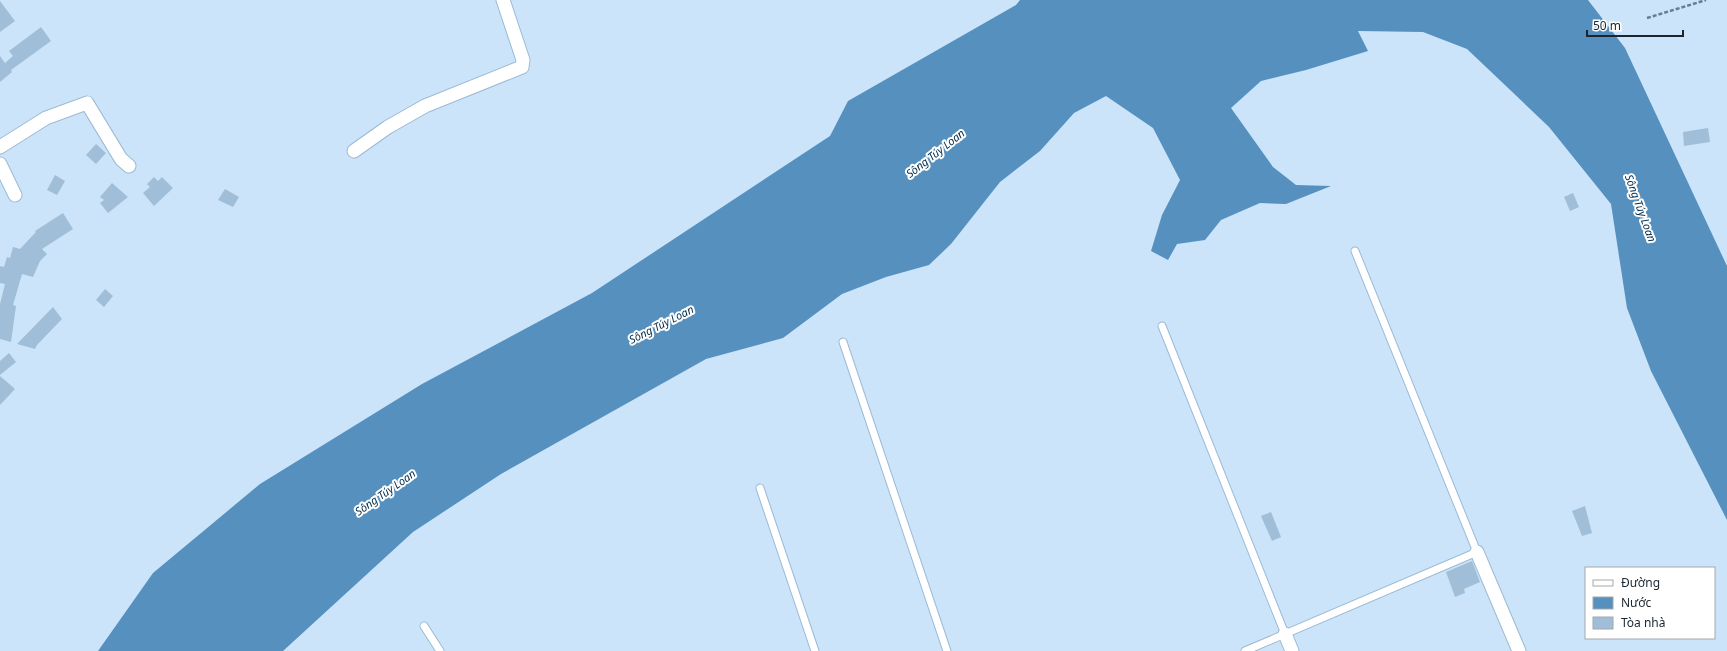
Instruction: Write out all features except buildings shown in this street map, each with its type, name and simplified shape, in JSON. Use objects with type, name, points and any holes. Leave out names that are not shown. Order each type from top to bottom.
[{"type":"street","points":[[354,151],[388,127],[425,106],[522,67],[523,60],[503,0]]},
{"type":"street","points":[[0,147],[46,118],[87,102],[121,159],[129,166]]},
{"type":"street","points":[[0,164],[15,195]]},
{"type":"street","points":[[1477,552],[1519,651]]},
{"type":"street","points":[[1285,634],[1292,651]]},
{"type":"lane","points":[[1245,651],[1477,552],[1355,251]]},
{"type":"lane","points":[[1162,326],[1285,634]]},
{"type":"lane","points":[[843,342],[947,651]]},
{"type":"lane","points":[[760,488],[815,651]]},
{"type":"lane","points":[[424,626],[440,651]]},
{"type":"path","points":[[1646,18],[1706,0]]},
{"type":"water","name":"Sông Túy Loan","points":[[1020,0],[1588,0],[1625,48],[1727,266],[1727,520],[1651,371],[1627,308],[1611,204],[1549,127],[1467,49],[1423,32],[1358,31],[1368,51],[1306,70],[1261,81],[1231,108],[1273,167],[1296,185],[1331,186],[1286,204],[1260,203],[1221,220],[1205,240],[1177,244],[1168,260],[1151,251],[1162,215],[1180,180],[1153,128],[1106,96],[1074,113],[1040,151],[1000,182],[951,244],[929,265],[886,277],[842,294],[783,338],[706,359],[501,474],[413,532],[283,651],[98,651],[153,573],[260,484],[422,384],[592,293],[830,136],[848,101],[1016,5]]}]
